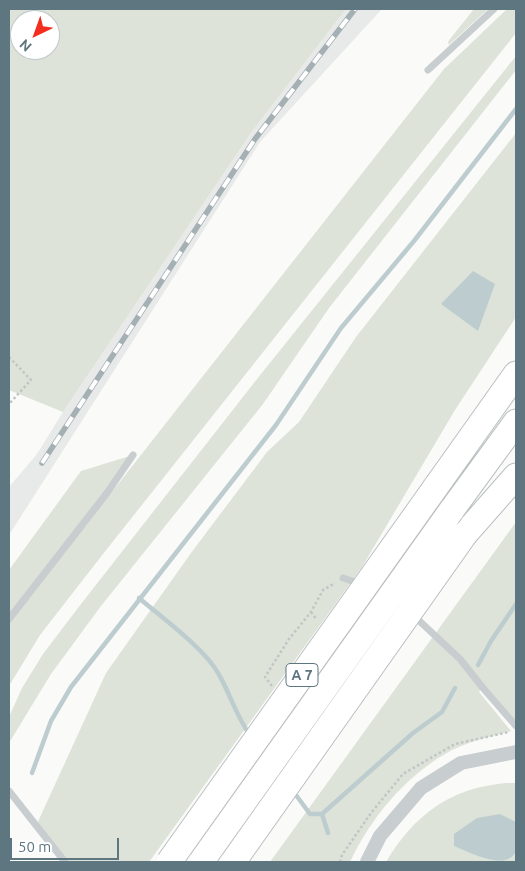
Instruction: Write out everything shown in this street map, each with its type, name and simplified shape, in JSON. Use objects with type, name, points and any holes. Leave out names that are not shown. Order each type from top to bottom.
[{"type":"highway","name":"A 7","points":[[169,862],[516,374]]},
{"type":"highway","name":"A 7","points":[[200,862],[516,422]]},
{"type":"highway","points":[[232,851],[465,534],[516,476]]},
{"type":"street","points":[[367,862],[380,836],[421,788],[461,763],[513,754]]},
{"type":"lane","points":[[428,70],[494,9]]},
{"type":"lane","points":[[9,619],[107,493],[133,455]]},
{"type":"lane","points":[[343,578],[389,593],[396,599]]},
{"type":"lane","points":[[403,606],[460,659],[482,688],[516,726]]},
{"type":"lane","points":[[9,792],[65,862]]},
{"type":"lane","points":[[232,851],[261,802]]},
{"type":"path","points":[[9,357],[31,380],[9,404]]},
{"type":"path","points":[[340,862],[342,855],[371,812]]},
{"type":"shaded area","points":[[9,9],[346,9],[251,133],[63,412],[9,390]]},
{"type":"shaded area","points":[[346,9],[382,9],[260,142],[9,535],[9,487],[37,454],[63,412],[251,133]]},
{"type":"shaded area","points":[[474,9],[488,9],[449,45],[450,39]]},
{"type":"shaded area","points":[[507,9],[516,9],[516,33],[40,635],[9,686],[9,623],[444,69]]},
{"type":"shaded area","points":[[516,56],[516,70],[329,308],[263,404],[101,606],[51,674],[9,743],[9,717],[22,688],[43,654],[257,379]]},
{"type":"shaded area","points":[[516,133],[516,317],[455,410],[362,567],[149,862],[62,862],[36,826],[106,673],[191,553],[267,452],[299,422],[356,337]]},
{"type":"shaded area","points":[[473,271],[495,284],[478,331],[441,304]]},
{"type":"shaded area","points":[[133,455],[9,619],[9,570],[81,471]]},
{"type":"shaded area","points":[[516,522],[516,724],[482,688],[479,692],[511,731],[461,746],[445,754],[415,775],[378,815],[350,862],[270,862]]},
{"type":"shaded area","points":[[506,783],[516,783],[516,862],[386,862],[409,831],[436,807],[468,791]]},
{"type":"shaded area","points":[[500,814],[516,822],[517,846],[515,853],[510,858],[503,860],[486,859],[454,846],[454,834],[477,818]]},
{"type":"waterway","points":[[32,773],[51,721],[71,687],[276,425],[341,328],[414,241],[516,109]]},
{"type":"waterway","points":[[139,598],[193,644],[212,664],[250,735]]},
{"type":"waterway","points":[[478,665],[491,641],[516,604]]},
{"type":"waterway","points":[[328,833],[322,814],[413,733],[442,712],[455,688]]},
{"type":"waterway","points":[[293,791],[310,814],[322,814]]},
{"type":"railway","points":[[42,463],[255,139],[355,9]]}]
